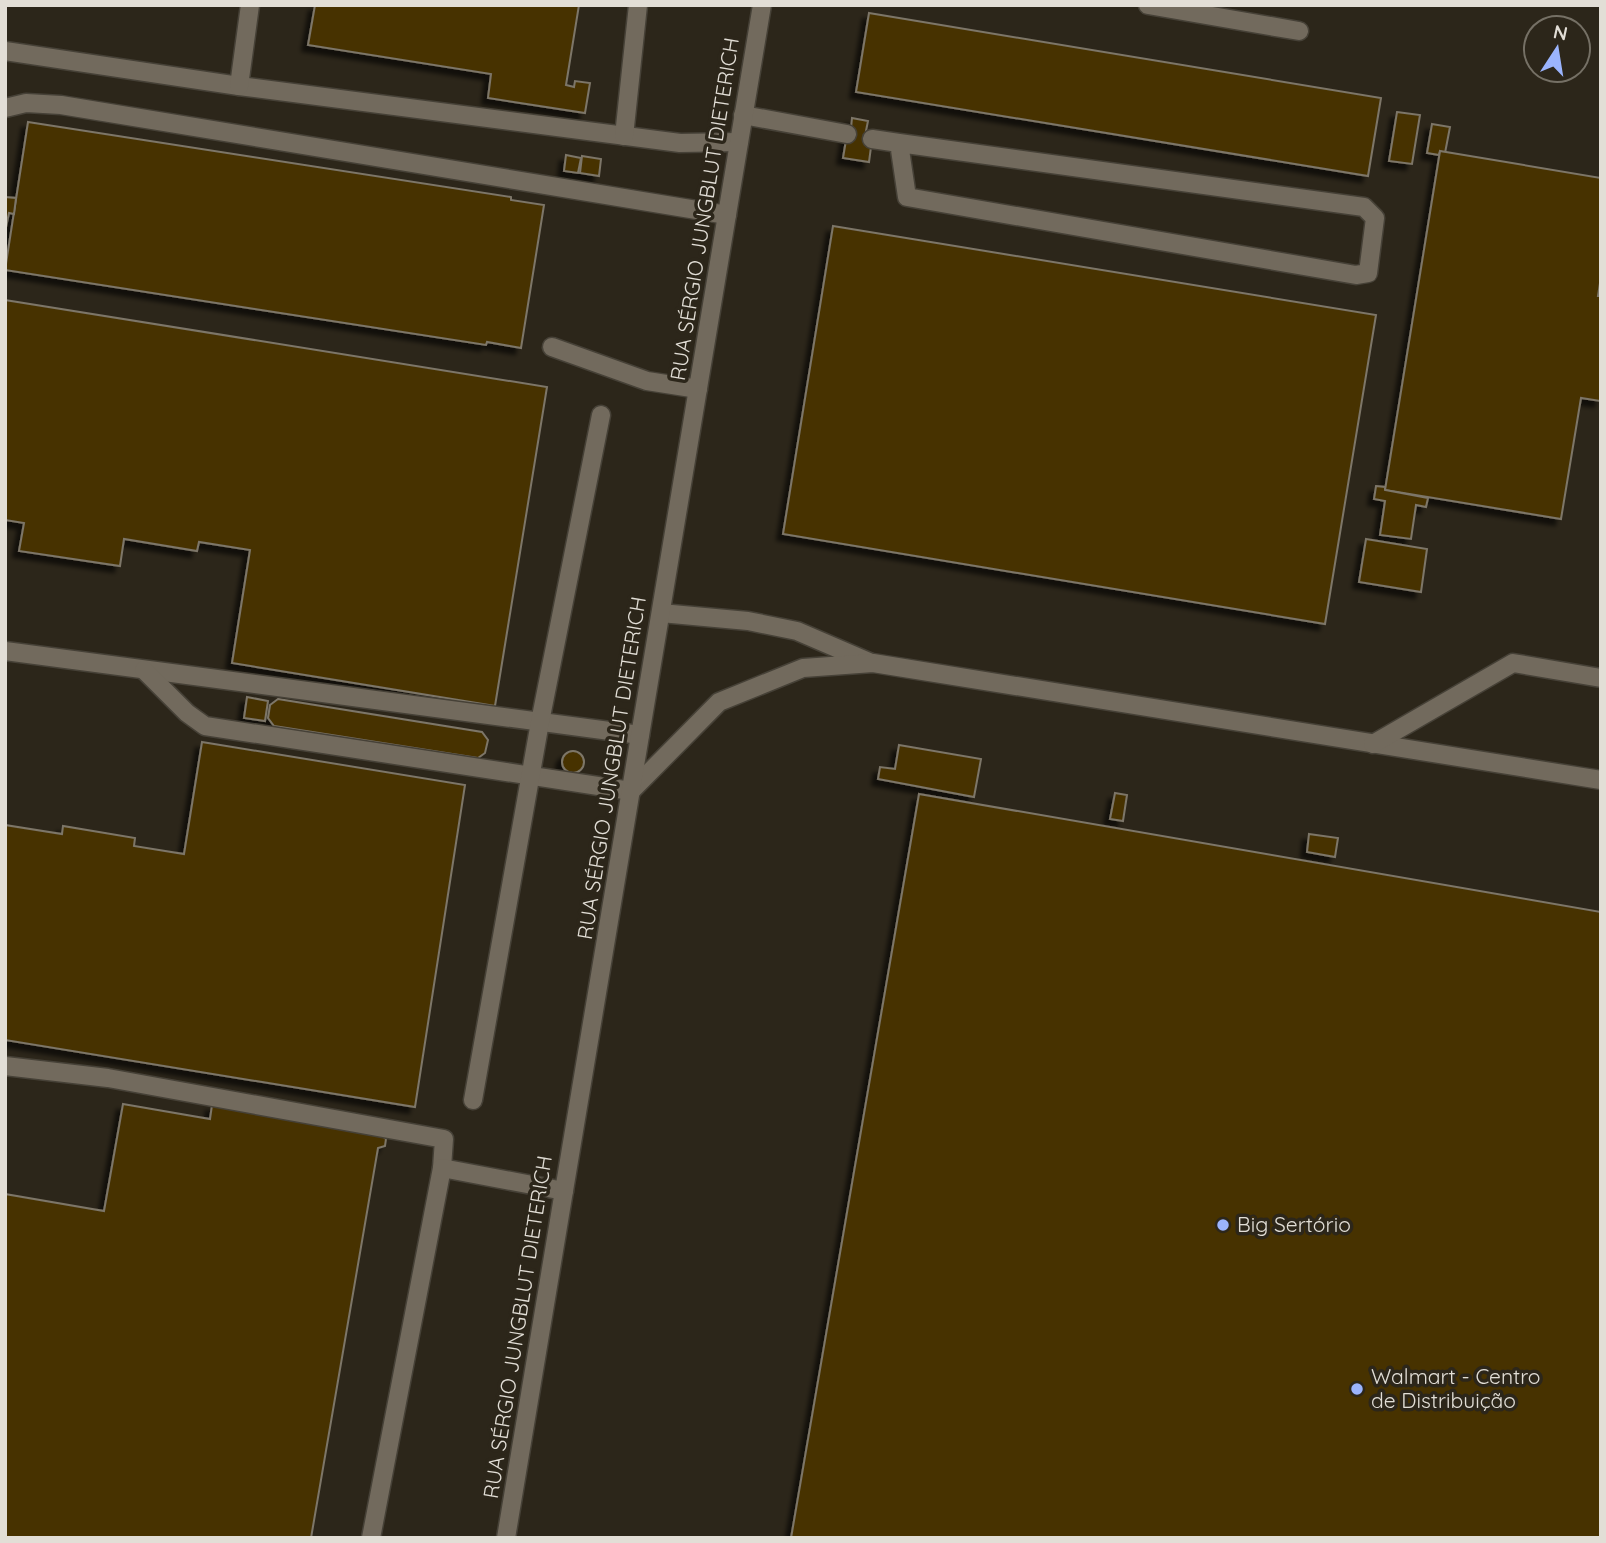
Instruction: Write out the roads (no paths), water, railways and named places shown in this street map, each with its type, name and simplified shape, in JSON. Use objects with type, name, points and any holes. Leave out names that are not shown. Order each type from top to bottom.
[{"type":"street","points":[[239,86],[250,5]]},
{"type":"street","points":[[624,136],[638,5]]},
{"type":"street","name":"RUA SÉRGIO JUNGBLUT DIETERICH","points":[[506,1538],[762,5]]},
{"type":"street","points":[[1148,5],[1300,31]]},
{"type":"street","points":[[5,51],[239,86],[680,143],[739,142]]},
{"type":"street","points":[[5,108],[26,103],[61,105],[727,215]]},
{"type":"street","points":[[743,115],[847,134]]},
{"type":"street","points":[[872,139],[1364,207],[1375,218],[1368,273],[1356,275],[907,197],[900,143]]},
{"type":"street","points":[[552,347],[647,381],[698,388]]},
{"type":"street","points":[[473,1100],[541,722],[601,415]]},
{"type":"street","points":[[661,613],[748,621],[797,631],[873,663]]},
{"type":"street","points":[[5,651],[640,735]]},
{"type":"street","points":[[144,670],[187,713],[205,726],[631,791],[719,702],[803,668],[873,663],[1601,780]]},
{"type":"street","points":[[1373,744],[1513,663],[1601,678]]},
{"type":"street","points":[[5,1066],[108,1078],[444,1139],[442,1168],[371,1538]]},
{"type":"street","points":[[442,1168],[564,1191]]},
{"type":"place","name":"Big Sertório","points":[[1223,1225]]},
{"type":"place","name":"Walmart - Centro de Distribuição","points":[[1357,1389]]}]
